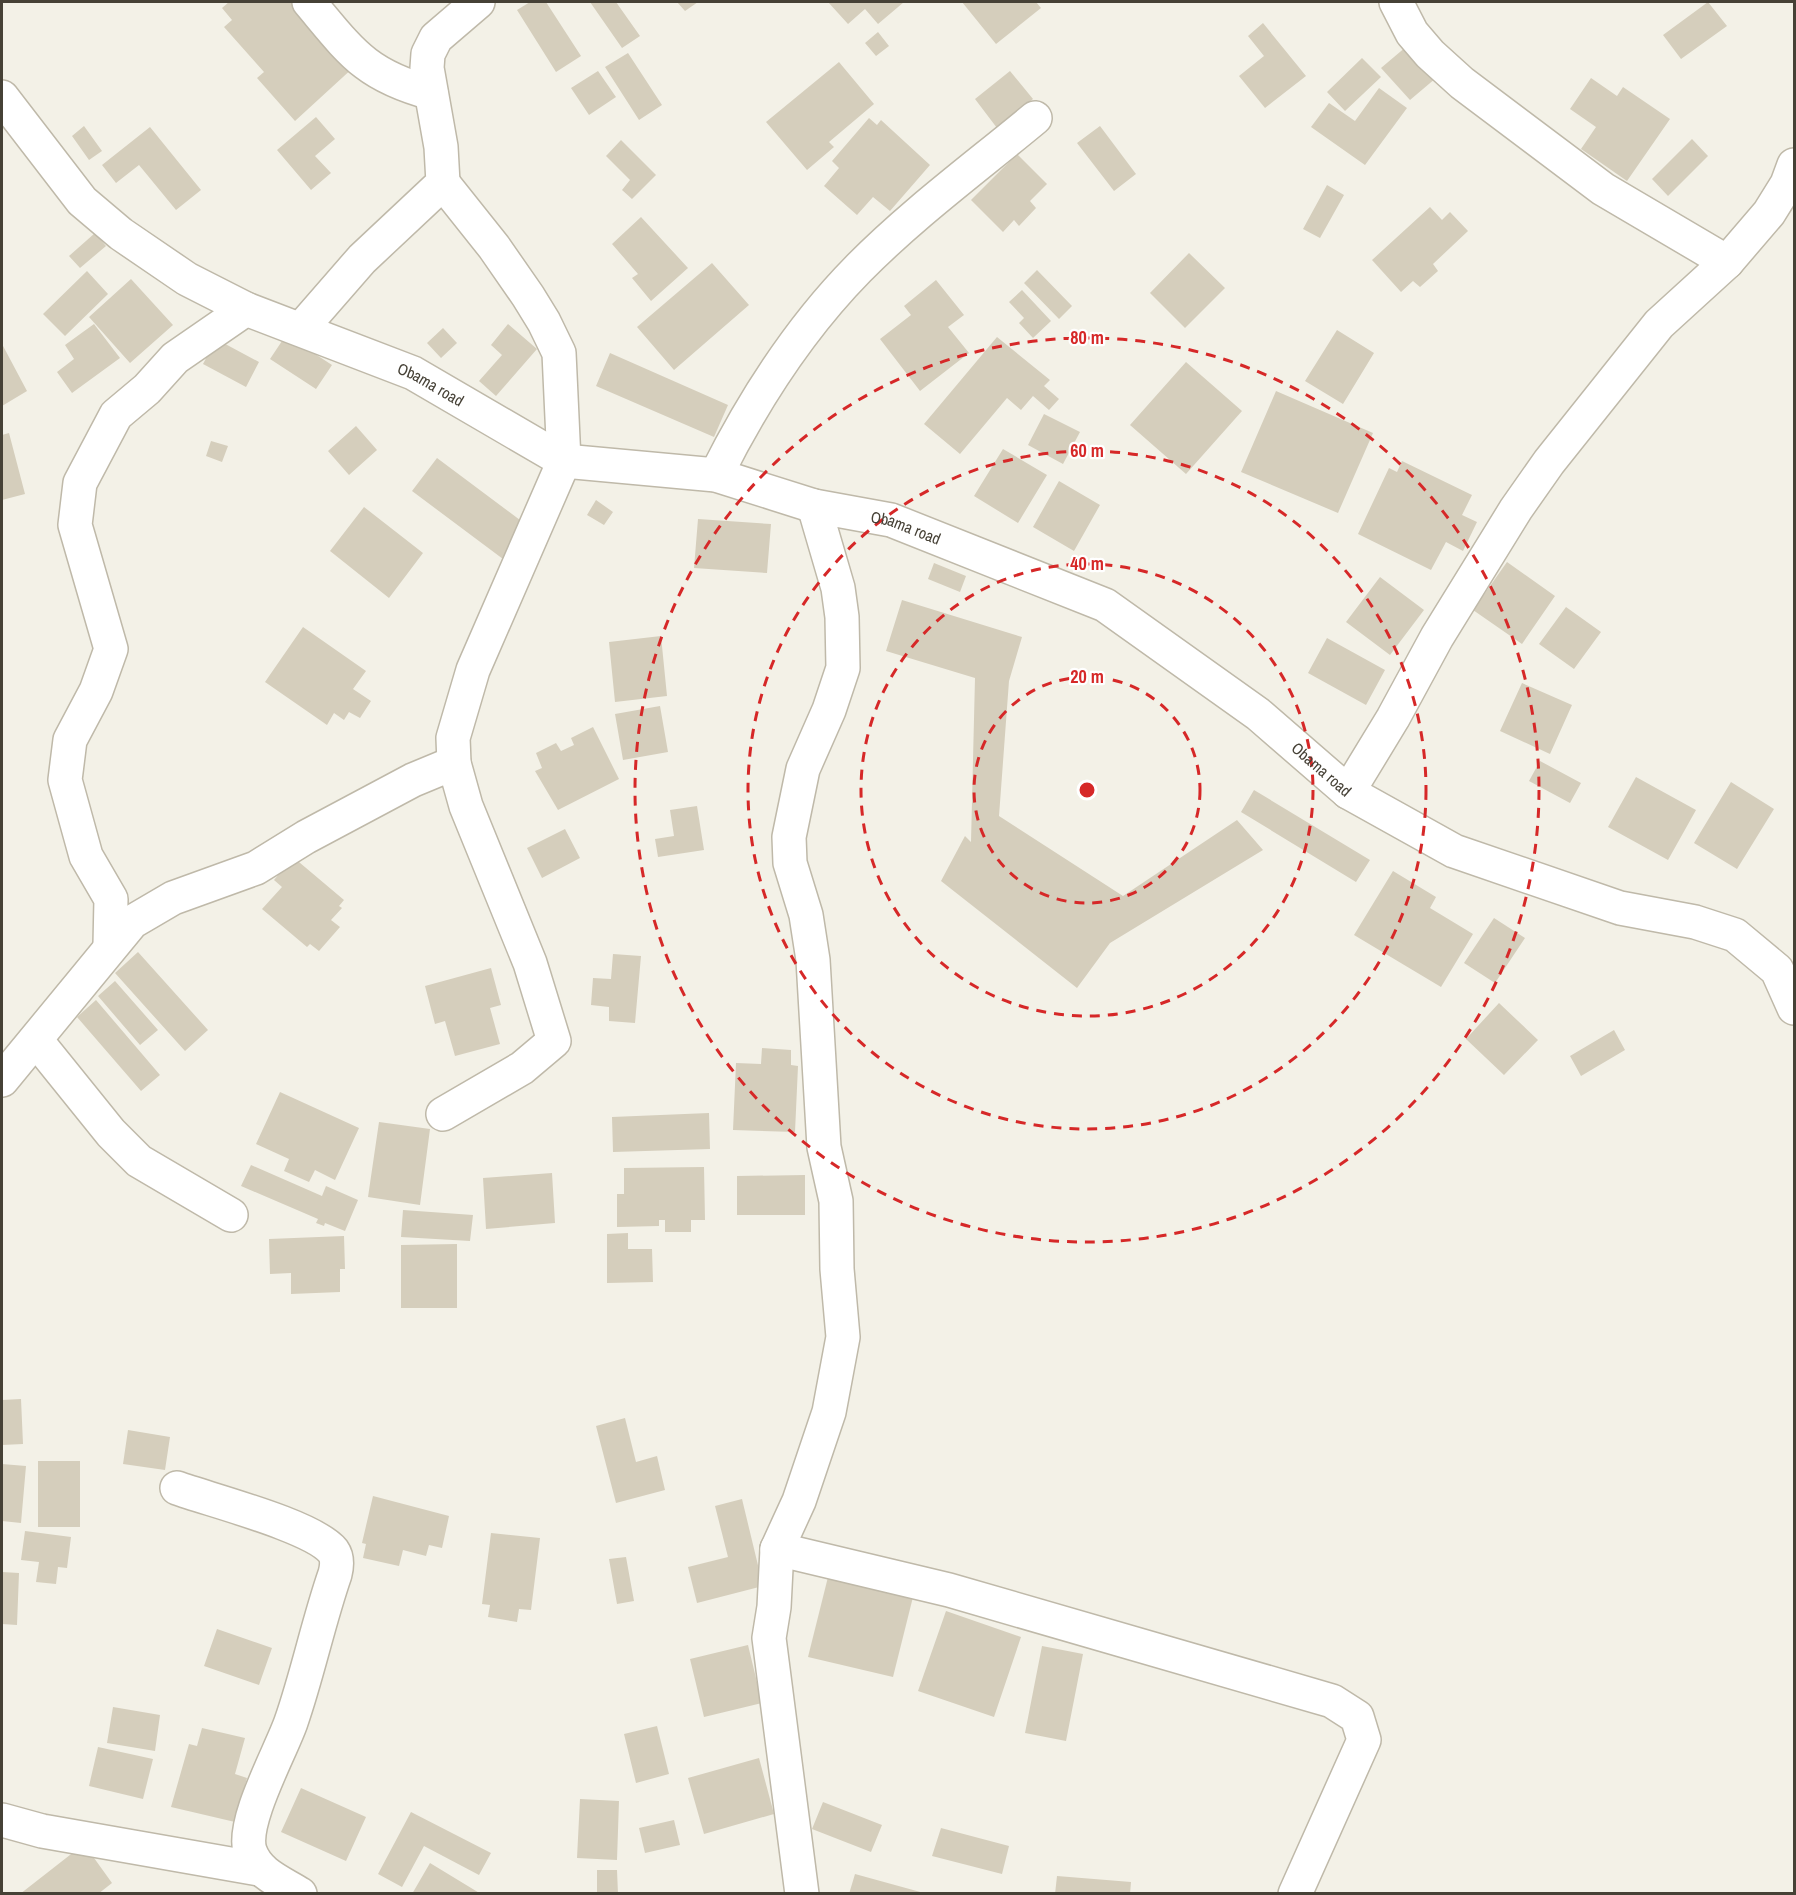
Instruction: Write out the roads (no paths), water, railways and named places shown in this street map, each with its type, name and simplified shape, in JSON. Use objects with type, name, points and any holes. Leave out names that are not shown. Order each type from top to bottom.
[{"type":"street","points":[[309,2],[368,67],[402,85],[431,93]]},
{"type":"street","points":[[443,1114],[522,1068],[554,1041],[530,963],[466,806],[454,763],[453,738],[473,670],[564,462],[559,353],[528,296],[494,247],[443,183],[441,147],[427,68],[431,45],[478,2]]},
{"type":"street","points":[[1396,2],[1412,33],[1430,54],[1487,103],[1603,189],[1727,262]]},
{"type":"street","name":"Obama road","points":[[2,98],[82,201],[121,234],[187,279],[246,309],[413,373],[564,462],[716,475],[814,506],[891,520],[1105,605],[1258,714],[1347,792],[1454,851],[1620,908],[1695,922],[1735,935],[1777,970],[1794,1008]]},
{"type":"street","points":[[716,475],[758,397],[829,300],[890,240],[1035,118]]},
{"type":"street","points":[[1347,792],[1393,718],[1437,637],[1516,509],[1549,462],[1659,324],[1727,262],[1769,213],[1787,184],[1794,165]]},
{"type":"street","points":[[302,329],[362,259],[443,183]]},
{"type":"street","points":[[110,945],[111,899],[86,856],[64,780],[70,740],[96,691],[111,649],[75,525],[80,483],[116,415],[147,388],[175,358],[246,309]]},
{"type":"street","points":[[802,1893],[781,1746],[769,1638],[774,1607],[777,1549],[799,1501],[829,1412],[843,1337],[837,1269],[836,1201],[824,1147],[813,960],[806,915],[790,864],[789,837],[803,769],[829,710],[843,668],[842,617],[838,588],[814,506]]},
{"type":"street","points":[[2,1080],[110,945],[132,922],[173,898],[256,868],[306,837],[413,780],[454,763]]},
{"type":"street","points":[[36,1040],[111,1133],[139,1161],[231,1215]]},
{"type":"street","points":[[177,1488],[294,1527],[329,1547],[337,1559],[335,1574],[290,1724],[272,1763],[252,1821],[249,1849],[259,1869]]},
{"type":"street","points":[[777,1549],[972,1596],[1332,1701],[1357,1717],[1364,1740],[1295,1893]]},
{"type":"street","points":[[2,1821],[42,1831],[259,1869],[300,1893]]}]
